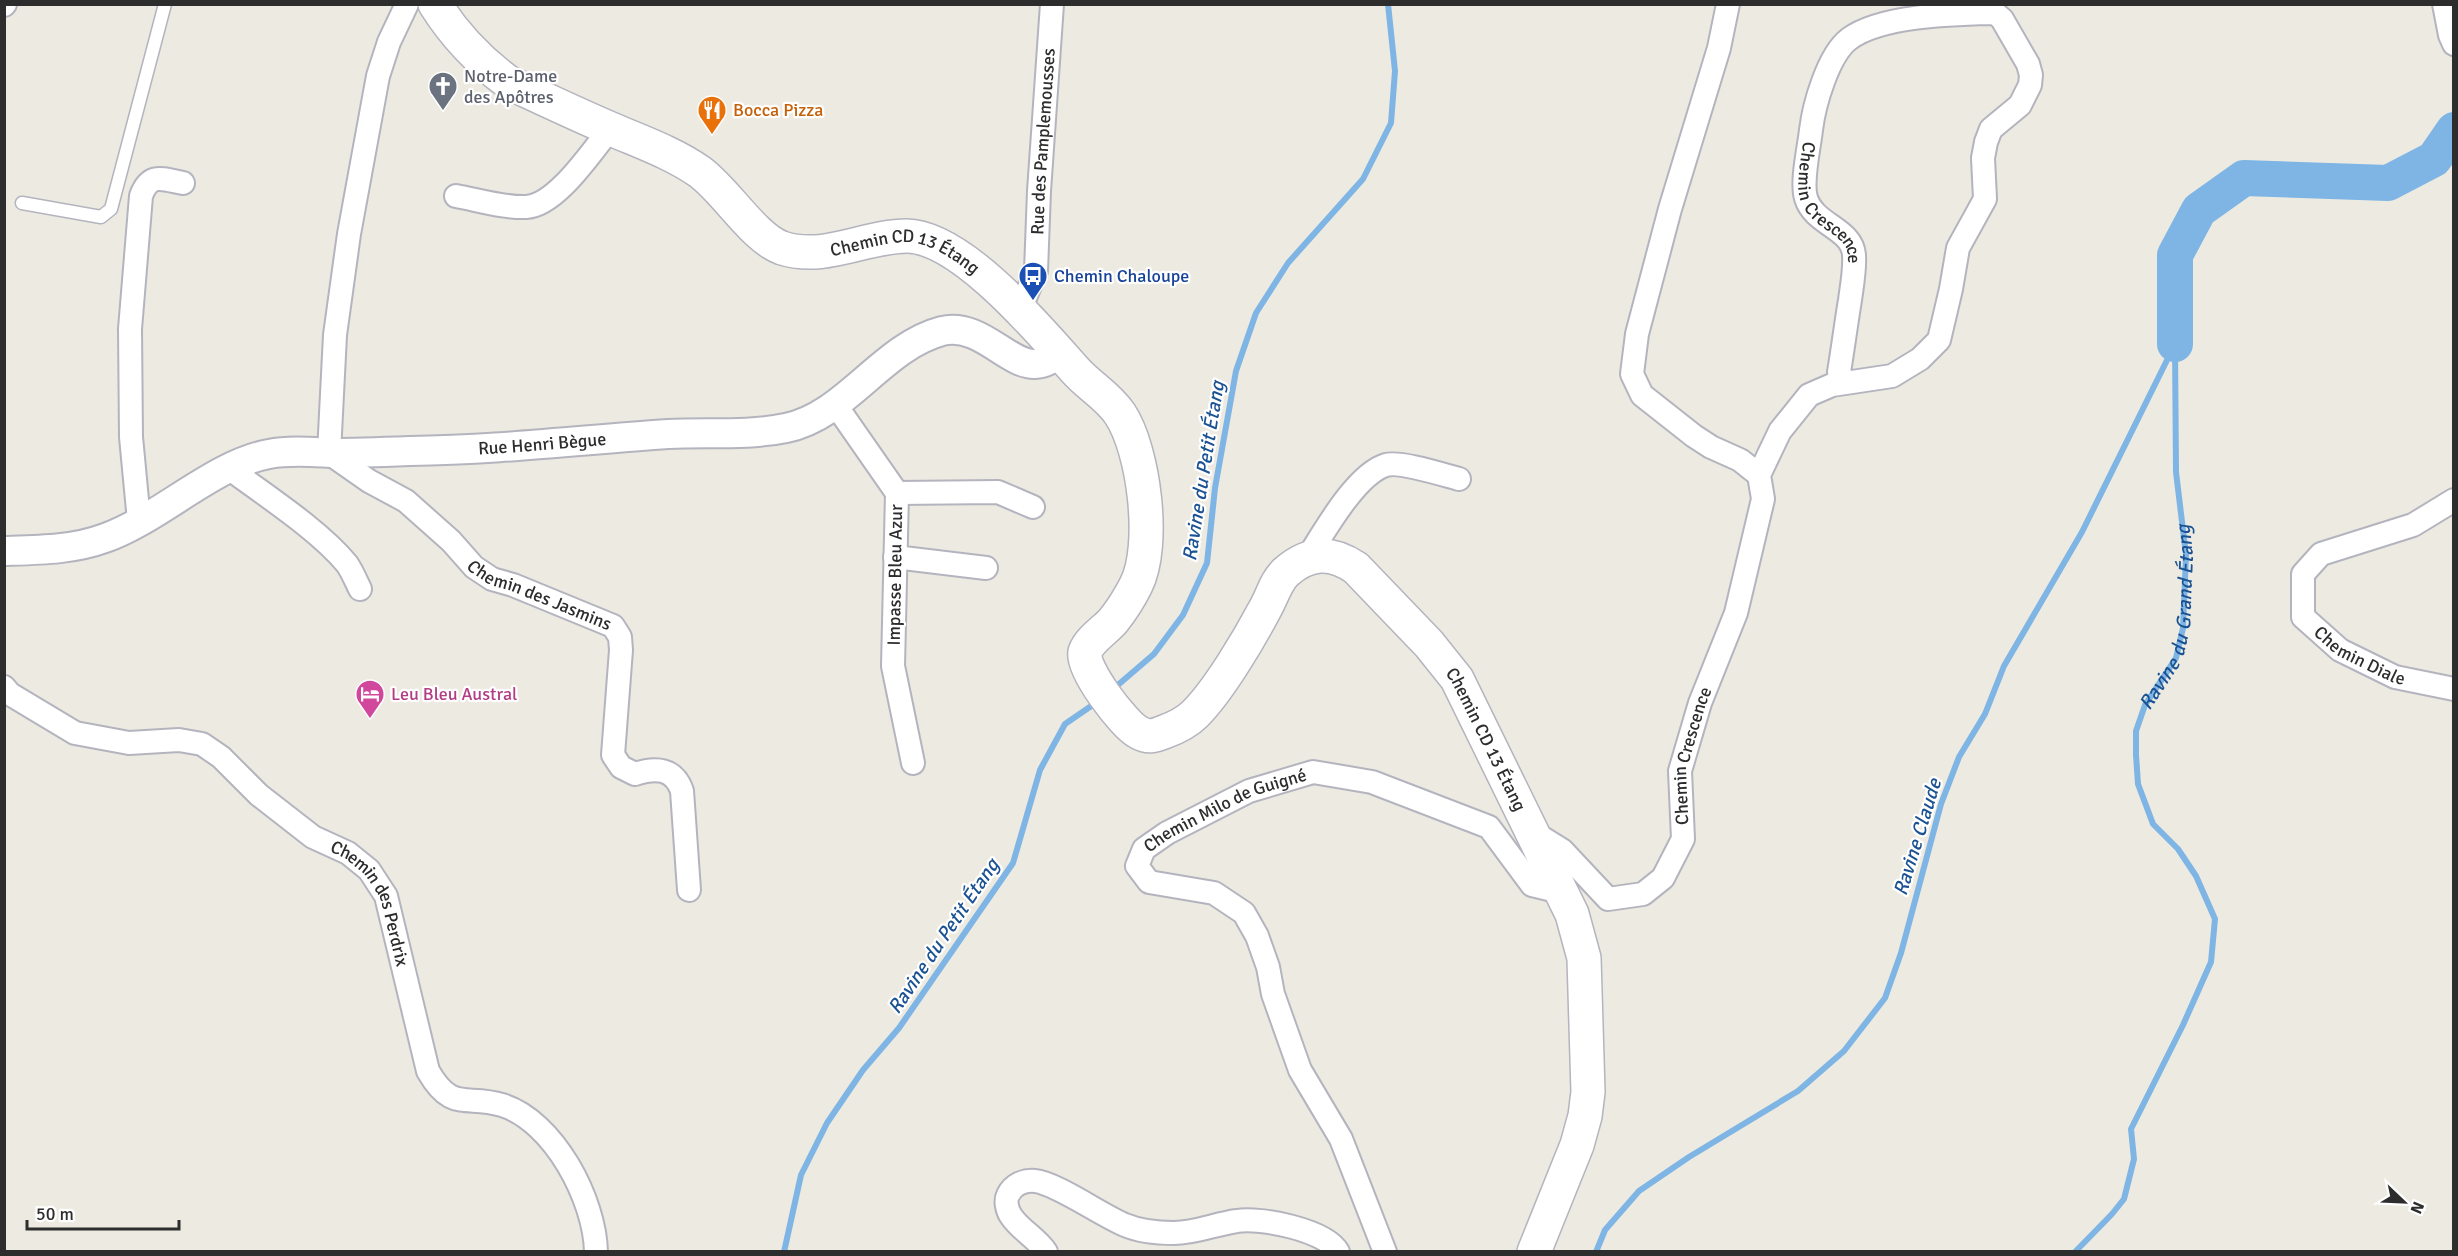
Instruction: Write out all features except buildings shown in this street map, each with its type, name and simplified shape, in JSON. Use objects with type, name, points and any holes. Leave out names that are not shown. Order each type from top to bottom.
[{"type":"main road","name":"Chemin CD 13 Étang","points":[[435,4],[458,38],[488,68],[508,82],[666,153],[701,173],[768,241],[783,248],[826,252],[877,238],[908,236],[925,238],[943,246],[982,275],[1020,310],[1091,386],[1108,399],[1129,429],[1146,507],[1144,564],[1137,584],[1113,621],[1086,648],[1084,659],[1087,667],[1126,724],[1137,732],[1151,737],[1174,728],[1194,716],[1244,646],[1283,574],[1308,557],[1326,555],[1338,558],[1356,568],[1448,665],[1481,726],[1572,915],[1584,958],[1588,1092],[1585,1116],[1577,1145],[1534,1251]]},
{"type":"street","points":[[329,453],[335,335],[349,234],[378,75],[389,42],[407,4]]},
{"type":"street","name":"Rue des Pamplemousses","points":[[1020,310],[1036,271],[1052,4]]},
{"type":"street","points":[[1728,4],[1719,48],[1670,209],[1636,334],[1632,374],[1642,396],[1694,436],[1711,447],[1740,460],[1759,475]]},
{"type":"street","points":[[2444,4],[2450,36],[2454,44]]},
{"type":"street","name":"Chemin Crescence","points":[[1532,831],[1562,850],[1608,899],[1643,894],[1663,878],[1683,839],[1680,771],[1700,703],[1736,613],[1763,499],[1759,475],[1780,431],[1809,395],[1832,385],[1892,376],[1920,359],[1939,340],[1958,248],[1984,199],[1983,158],[1986,142],[1991,129],[2020,105],[2030,85],[2031,75],[2028,64],[2002,19],[1995,13],[1944,14],[1907,20],[1860,32],[1847,40],[1829,70],[1817,101],[1812,125],[1805,197],[1812,210],[1823,222],[1837,229],[1848,240],[1854,252],[1854,272],[1839,372],[1845,383]]},
{"type":"street","points":[[456,196],[528,207],[543,203],[568,181],[610,129]]},
{"type":"street","points":[[139,521],[131,437],[130,329],[141,196],[150,180],[183,183]]},
{"type":"street","name":"Rue Henri Bègue","points":[[4,550],[44,550],[80,545],[105,538],[243,462],[269,454],[429,451],[679,434],[746,433],[787,428],[809,421],[835,404],[918,340],[945,330],[963,331],[984,338],[1026,363],[1037,364],[1049,360],[1060,352]]},
{"type":"street","name":"Impasse Bleu Azur","points":[[835,404],[897,493],[893,666],[913,763]]},
{"type":"street","name":"Chemin des Jasmins","points":[[329,453],[369,481],[406,501],[451,542],[474,567],[492,579],[513,585],[614,626],[620,637],[621,650],[613,755],[621,767],[636,774],[650,769],[666,771],[678,780],[682,791],[689,890]]},
{"type":"street","points":[[1308,557],[1348,497],[1369,476],[1387,465],[1419,469],[1459,479]]},
{"type":"street","points":[[230,469],[293,515],[331,548],[348,565],[360,589]]},
{"type":"street","points":[[897,493],[998,492],[1032,507]]},
{"type":"street","name":"Chemin Diale","points":[[2454,500],[2413,525],[2321,554],[2303,574],[2303,617],[2340,650],[2395,677],[2454,689]]},
{"type":"street","points":[[895,556],[986,568]]},
{"type":"street","name":"Chemin des Perdrix","points":[[4,687],[10,694],[75,733],[129,742],[179,740],[202,744],[221,757],[259,795],[313,837],[348,853],[369,870],[387,896],[428,1071],[438,1088],[460,1101],[482,1101],[503,1105],[546,1133],[565,1160],[589,1213],[596,1251]]},
{"type":"street","name":"Chemin Milo de Guigné","points":[[1385,1251],[1341,1139],[1300,1070],[1273,994],[1265,957],[1257,936],[1244,913],[1214,893],[1149,882],[1137,866],[1144,849],[1167,833],[1249,791],[1313,772],[1372,782],[1489,826],[1532,885],[1561,892]]},
{"type":"street","points":[[1046,1251],[1012,1217],[1006,1205],[1006,1197],[1012,1188],[1020,1183],[1034,1181],[1049,1185],[1100,1214],[1127,1226],[1175,1233],[1204,1230],[1238,1221],[1265,1221],[1323,1238],[1335,1246],[1338,1251]]},
{"type":"lane","points":[[22,203],[101,217],[111,209],[165,4]]},
{"type":"waterway","name":"Ravine du Petit Étang","points":[[1112,690],[1154,654],[1183,615],[1207,563],[1215,488],[1236,371],[1256,313],[1288,263],[1363,179],[1391,123],[1395,71],[1388,4]]},
{"type":"waterway","name":"Ravine du Grand Étang","points":[[2175,344],[2175,255],[2199,210],[2244,178],[2388,183],[2434,159],[2454,130]]},
{"type":"waterway","name":"Ravine Claude","points":[[1596,1252],[1605,1230],[1639,1191],[1689,1157],[1798,1091],[1844,1051],[1885,998],[1901,953],[1941,804],[1959,757],[1985,714],[2004,666],[2082,532],[2175,344]]},
{"type":"waterway","name":"Ravine du Grand Étang","points":[[2075,1252],[2124,1199],[2134,1159],[2131,1129],[2183,1025],[2211,962],[2215,919],[2196,876],[2178,849],[2153,824],[2138,784],[2136,755],[2136,731],[2145,705],[2176,658],[2183,628],[2186,555],[2176,472],[2175,346]]},
{"type":"waterway","name":"Ravine du Petit Étang","points":[[784,1252],[801,1175],[827,1123],[863,1070],[899,1028],[1013,863],[1040,770],[1065,724],[1097,702]]},
{"type":"place","name":"Notre-Dame des Apôtres","points":[[443,112]]},
{"type":"place","name":"Bocca Pizza","points":[[712,136]]},
{"type":"place","name":"Chemin Chaloupe","points":[[1033,302]]},
{"type":"place","name":"Leu Bleu Austral","points":[[370,720]]}]
